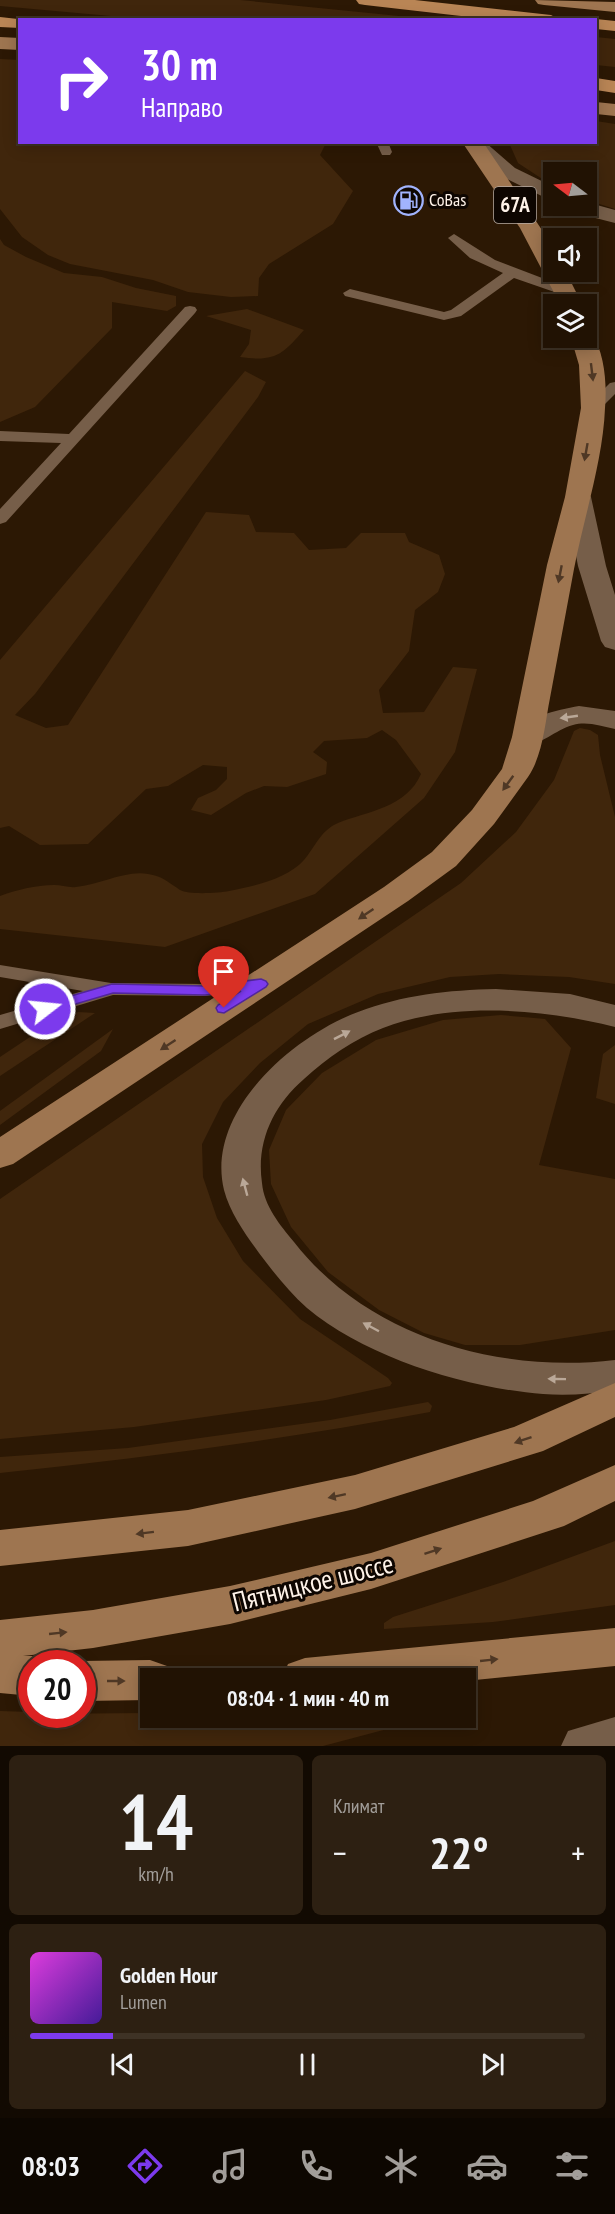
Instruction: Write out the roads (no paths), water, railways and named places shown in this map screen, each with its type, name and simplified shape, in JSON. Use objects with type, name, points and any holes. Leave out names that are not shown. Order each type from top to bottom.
[{"type":"highway","points":[[364,0],[532,18]]},
{"type":"highway","points":[[0,21],[18,23]]},
{"type":"highway","points":[[597,24],[615,26]]},
{"type":"highway","points":[[597,84],[615,87]]},
{"type":"main road","points":[[549,0],[615,8]]},
{"type":"main road","points":[[0,43],[18,44]]},
{"type":"main road","points":[[597,108],[615,110]]},
{"type":"main road","points":[[474,144],[507,172],[543,190]]},
{"type":"main road","name":"67A","points":[[474,144],[531,228],[543,250]]},
{"type":"main road","points":[[597,212],[615,217]]},
{"type":"main road","points":[[0,1155],[396,894],[444,859],[483,817],[517,770],[527,737],[561,565],[578,497],[593,408],[591,365],[587,348]]},
{"type":"main road","points":[[578,497],[592,566],[615,641]]},
{"type":"main road","points":[[527,737],[556,719],[569,716],[595,716],[615,720]]},
{"type":"main road","points":[[615,1016],[571,1005],[500,1000],[435,1005],[372,1020],[321,1046],[282,1078],[258,1108],[243,1143],[242,1184],[260,1227],[297,1275],[336,1308],[415,1350],[482,1370],[505,1374],[554,1379],[615,1376]]},
{"type":"main road","points":[[0,1548],[188,1528],[355,1492],[528,1438],[615,1399]]},
{"type":"main road","name":"Пятницкое шоссе","points":[[0,1639],[93,1629],[219,1607],[371,1571],[548,1514],[615,1482]]},
{"type":"main road","points":[[407,1668],[610,1648]]},
{"type":"main road","points":[[0,1673],[18,1675]]},
{"type":"main road","points":[[96,1681],[140,1680]]},
{"type":"main road","points":[[585,1746],[615,1737]]},
{"type":"lane","points":[[454,238],[459,244],[489,262],[560,294]]},
{"type":"lane","points":[[350,293],[444,316],[456,314],[513,272]]},
{"type":"lane","points":[[0,519],[190,310]]},
{"type":"lane","points":[[593,408],[615,386]]},
{"type":"lane","points":[[0,436],[73,439]]},
{"type":"lane","points":[[0,971],[112,989],[205,990],[261,984]]},
{"type":"lane","points":[[0,1022],[112,989]]},
{"type":"place","name":"CoBas","points":[[408,200]]}]
